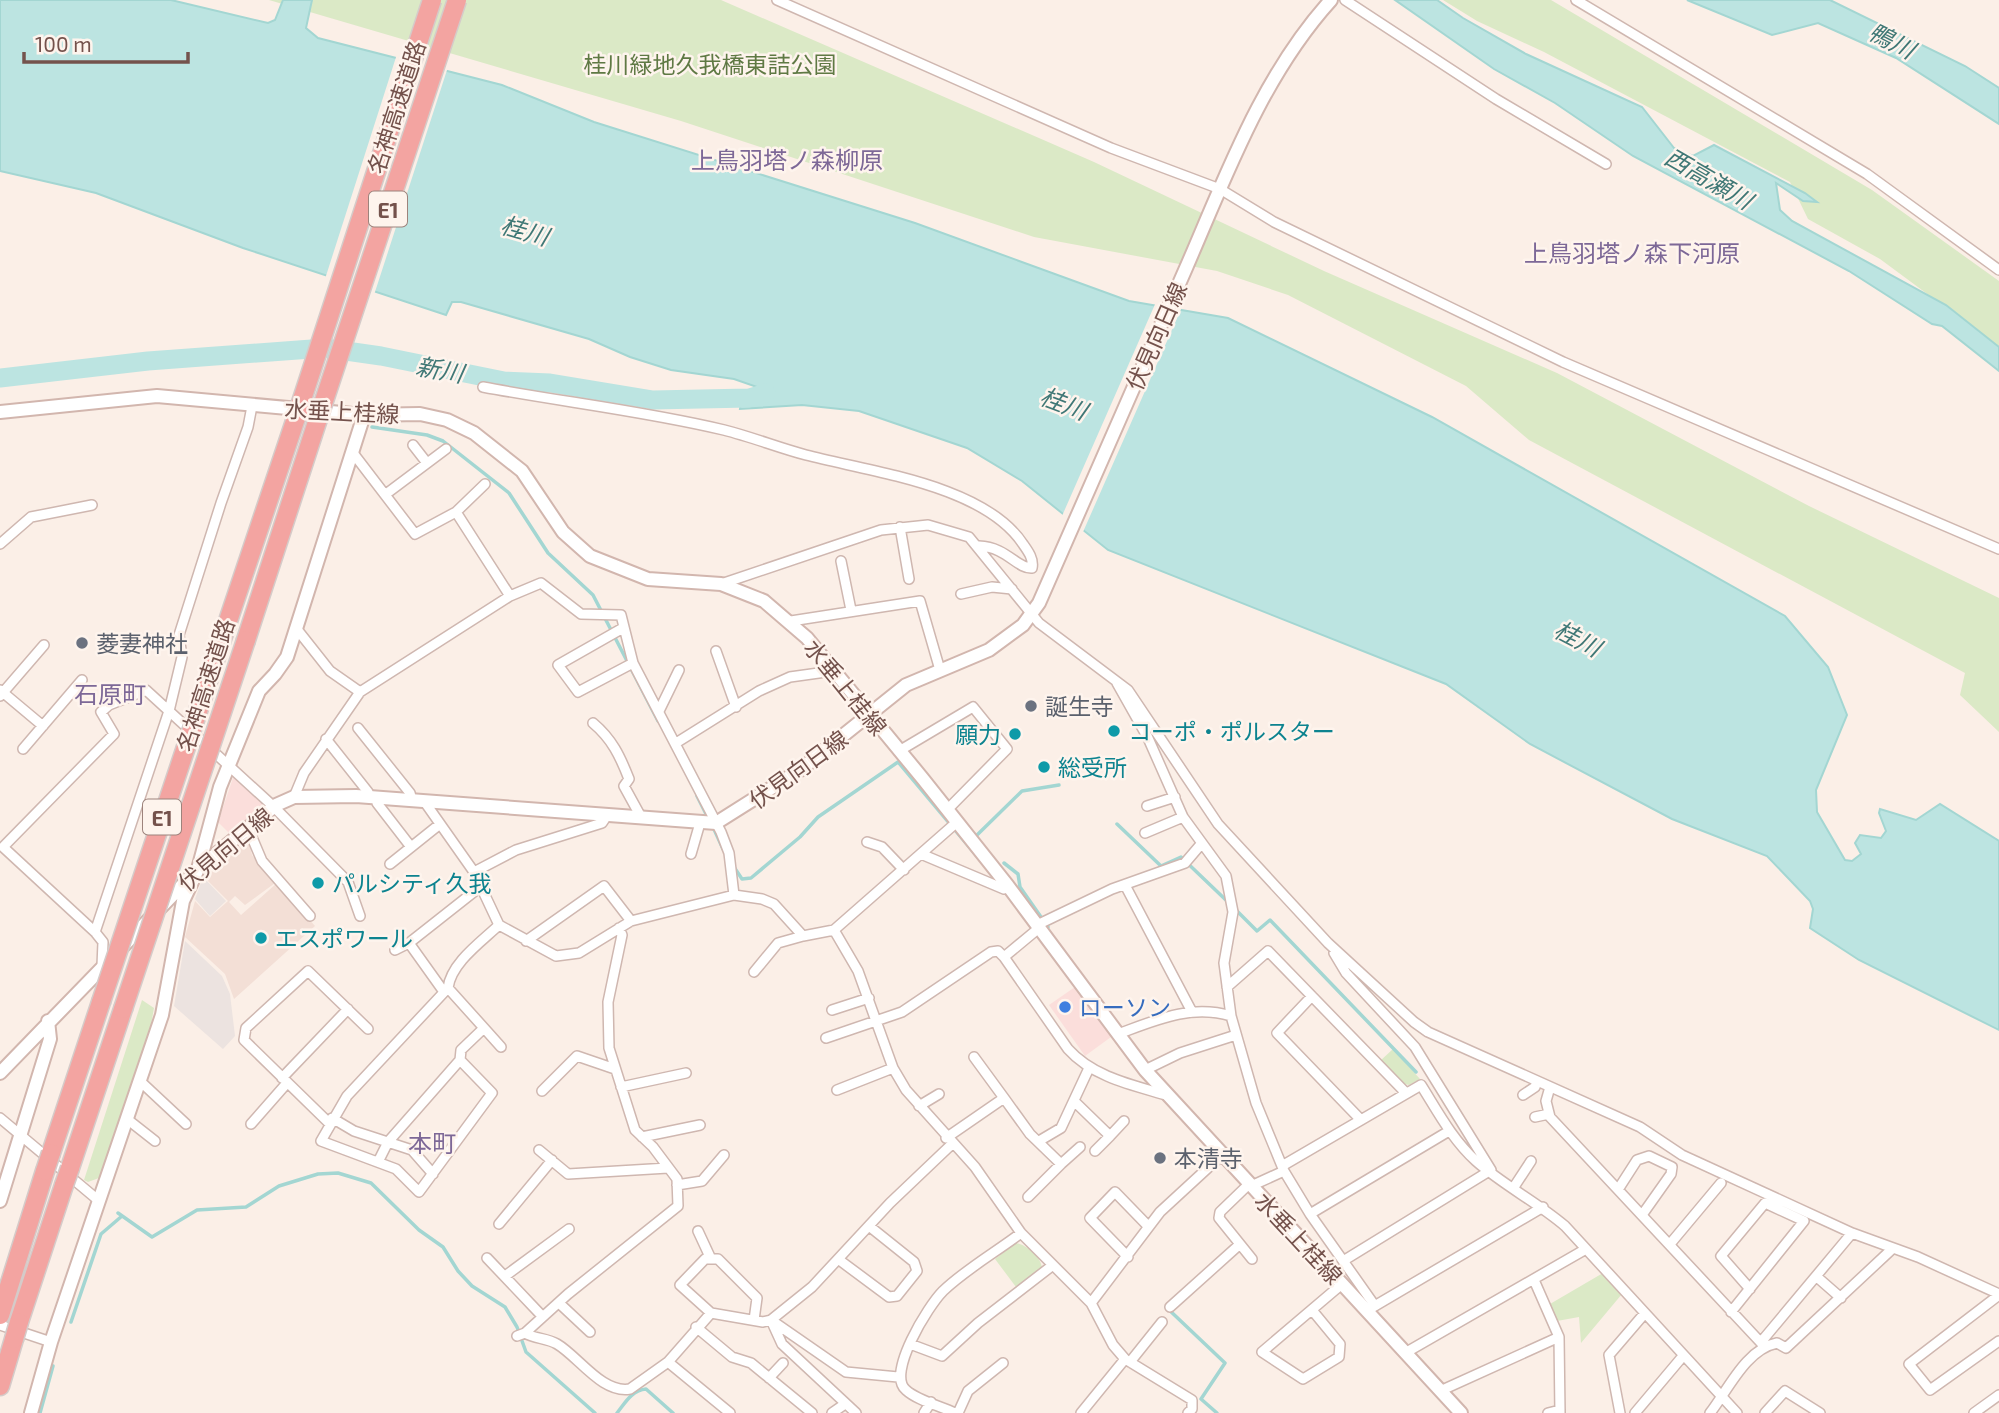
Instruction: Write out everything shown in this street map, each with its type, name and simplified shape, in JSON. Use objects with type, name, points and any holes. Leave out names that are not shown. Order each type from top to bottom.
[{"type":"highway","name":"名神高速道路","points":[[0,1315],[45,1171],[432,0]]},
{"type":"highway","name":"名神高速道路","points":[[0,1386],[64,1185],[457,0]]},
{"type":"main road","name":"伏見向日線","points":[[0,1073],[198,869],[274,807],[294,797],[373,797],[709,823],[800,771],[906,685],[989,650],[1032,615],[1039,603],[1219,192],[1277,72],[1298,40],[1331,0]]},
{"type":"main road","name":"水垂上桂線","points":[[0,412],[157,396],[364,415],[420,414],[447,420],[474,433],[522,471],[534,485],[552,518],[575,545],[590,556],[613,568],[662,581],[721,584],[755,597],[791,621],[900,751],[947,810],[954,825],[1041,923],[1145,1069],[1342,1284],[1370,1309],[1456,1411]]},
{"type":"main road","points":[[32,1413],[51,1342],[162,1016],[183,901],[198,869],[200,854],[228,765],[259,691],[286,657],[364,415]]},
{"type":"main road","points":[[0,1201],[50,1039],[48,1021]]},
{"type":"street","points":[[777,0],[1111,148],[1219,192],[1274,222],[1563,362],[1999,549]]},
{"type":"street","points":[[1345,0],[1496,99],[1606,164]]},
{"type":"street","points":[[1576,0],[1867,174],[1999,270]]},
{"type":"street","points":[[483,387],[692,423],[807,455],[886,472],[978,505],[1005,521],[1027,548],[1032,568],[1021,566],[995,547],[979,547]]},
{"type":"street","points":[[95,932],[169,711],[182,657],[180,635],[248,427],[252,406]]},
{"type":"street","points":[[414,445],[427,463]]},
{"type":"street","points":[[386,494],[446,449]]},
{"type":"street","points":[[353,453],[415,534],[456,512],[485,484]]},
{"type":"street","points":[[0,544],[31,517],[92,505]]},
{"type":"street","points":[[456,512],[510,596]]},
{"type":"street","points":[[721,584],[856,537],[900,527],[928,526],[969,537],[1032,615],[1115,678],[1135,697],[1218,824],[1328,943],[1428,1032],[1640,1127],[1682,1155],[1852,1233],[1891,1250],[1918,1257],[1999,1294],[1909,1364],[1930,1390],[1999,1341]]},
{"type":"street","points":[[900,527],[909,579]]},
{"type":"street","points":[[841,561],[851,610]]},
{"type":"street","points":[[294,797],[304,773],[359,692],[510,596],[541,583],[577,613],[602,617],[621,615],[615,633],[558,665],[578,692],[630,665]]},
{"type":"street","points":[[961,594],[992,587],[1012,589]]},
{"type":"street","points":[[791,621],[918,597],[940,670]]},
{"type":"street","points":[[296,628],[330,671],[359,692]]},
{"type":"street","points":[[615,633],[630,665],[676,743],[709,823],[730,856],[734,895]]},
{"type":"street","points":[[43,726],[1,693],[44,645]]},
{"type":"street","points":[[716,651],[736,707]]},
{"type":"street","points":[[659,711],[679,670]]},
{"type":"street","points":[[676,743],[759,691],[790,677],[833,671]]},
{"type":"street","points":[[1115,678],[1183,817],[1226,876],[1233,908],[1225,951],[1227,987],[1231,1016],[1256,1103],[1283,1168],[1310,1214],[1343,1261],[1370,1309],[1543,1207]]},
{"type":"street","points":[[23,749],[82,680]]},
{"type":"street","points":[[102,965],[103,942],[95,932],[2,846],[114,734],[100,712],[109,705],[146,690],[274,807],[348,882],[360,916]]},
{"type":"street","points":[[900,751],[973,707],[1007,749],[947,810]]},
{"type":"street","points":[[593,723],[610,737],[629,779],[624,786],[641,817]]},
{"type":"street","points":[[1134,736],[1139,723]]},
{"type":"street","points":[[358,728],[410,793],[440,824],[474,872],[499,925],[556,956],[569,956],[631,920],[734,895],[762,899],[774,904],[803,936]]},
{"type":"street","points":[[326,739],[411,847]]},
{"type":"street","points":[[1147,806],[1175,797]]},
{"type":"street","points":[[474,872],[516,850],[602,823],[608,814]]},
{"type":"street","points":[[1145,833],[1183,817]]},
{"type":"street","points":[[691,854],[709,823]]},
{"type":"street","points":[[390,864],[440,824]]},
{"type":"street","points":[[754,972],[778,943],[834,930],[954,825]]},
{"type":"street","points":[[248,828],[262,861],[310,916]]},
{"type":"street","points":[[867,842],[882,847],[904,870]]},
{"type":"street","points":[[1004,957],[1041,923],[1125,885],[1187,861],[1202,843]]},
{"type":"street","points":[[921,855],[1004,889],[1008,886]]},
{"type":"street","points":[[1125,885],[1191,1010]]},
{"type":"street","points":[[526,940],[604,886],[631,920]]},
{"type":"street","points":[[395,950],[409,943],[480,887]]},
{"type":"street","points":[[460,1060],[492,1093],[419,1192],[396,1169],[321,1141],[347,1096],[446,990],[449,978],[470,951],[499,925]]},
{"type":"street","points":[[620,928],[622,935],[608,1002],[609,1048],[635,1130],[668,1168],[677,1185],[679,1202],[675,1211],[521,1335],[555,1342],[593,1374],[625,1390],[642,1382],[668,1362],[711,1313]]},
{"type":"street","points":[[834,930],[858,971],[893,1068],[919,1106],[975,1167],[1021,1233],[1091,1303],[1113,1345],[1127,1360],[1192,1400],[1192,1409],[1188,1413]]},
{"type":"street","points":[[409,943],[446,990],[501,1047]]},
{"type":"street","points":[[1328,943],[1346,973],[1415,1047],[1491,1170]]},
{"type":"street","points":[[826,1038],[878,1022],[927,997],[991,952],[999,951],[1069,1049],[1089,1069],[1168,1095]]},
{"type":"street","points":[[1227,987],[1268,951],[1406,1093]]},
{"type":"street","points":[[368,1029],[308,971],[246,1028],[244,1040],[284,1081],[331,1120],[354,1131],[412,1150],[433,1174]]},
{"type":"street","points":[[1312,996],[1277,1033],[1361,1120]]},
{"type":"street","points":[[832,1010],[869,998]]},
{"type":"street","points":[[251,1124],[284,1081],[348,1009]]},
{"type":"street","points":[[1118,1034],[1191,1010],[1208,1010],[1231,1016]]},
{"type":"street","points":[[378,1162],[388,1142],[460,1060],[461,1050],[484,1028]]},
{"type":"street","points":[[1415,1047],[1428,1032]]},
{"type":"street","points":[[1145,1069],[1180,1053],[1236,1035]]},
{"type":"street","points":[[542,1091],[577,1056],[615,1069]]},
{"type":"street","points":[[974,1057],[1039,1142],[1061,1164]]},
{"type":"street","points":[[837,1090],[893,1068]]},
{"type":"street","points":[[1039,1142],[1062,1128],[1089,1069]]},
{"type":"street","points":[[621,1087],[686,1073]]},
{"type":"street","points":[[141,1082],[186,1124]]},
{"type":"street","points":[[1522,1094],[1535,1087],[1537,1082]]},
{"type":"street","points":[[1252,1259],[1219,1218],[1220,1212],[1250,1185],[1421,1085],[1449,1131],[1478,1162],[1543,1207],[1646,1312],[1721,1399],[1737,1413]]},
{"type":"street","points":[[1550,1087],[1546,1101],[1549,1114],[1559,1128],[1619,1188],[1762,1344],[1777,1343],[1786,1348],[1891,1250]]},
{"type":"street","points":[[919,1106],[939,1094]]},
{"type":"street","points":[[754,1320],[757,1298],[718,1259],[705,1259],[680,1285],[711,1313],[763,1322],[771,1320],[812,1287],[949,1141],[1004,1098]]},
{"type":"street","points":[[1074,1101],[1110,1136]]},
{"type":"street","points":[[1535,1116],[1549,1114]]},
{"type":"street","points":[[0,1118],[98,1200]]},
{"type":"street","points":[[127,1119],[155,1141]]},
{"type":"street","points":[[1095,1152],[1124,1121]]},
{"type":"street","points":[[642,1137],[699,1125]]},
{"type":"street","points":[[1310,1214],[1449,1131]]},
{"type":"street","points":[[1650,1156],[1657,1139]]},
{"type":"street","points":[[1028,1197],[1080,1147]]},
{"type":"street","points":[[539,1150],[568,1174],[668,1168]]},
{"type":"street","points":[[1091,1303],[1128,1257],[1148,1226],[1223,1154]]},
{"type":"street","points":[[677,1185],[702,1181],[724,1155]]},
{"type":"street","points":[[1619,1188],[1637,1160],[1650,1156],[1672,1167],[1671,1174],[1642,1215]]},
{"type":"street","points":[[499,1224],[552,1160]]},
{"type":"street","points":[[1514,1187],[1531,1161]]},
{"type":"street","points":[[1343,1261],[1491,1170]]},
{"type":"street","points":[[1670,1244],[1721,1183]]},
{"type":"street","points":[[1128,1257],[1090,1218],[1115,1192],[1148,1226]]},
{"type":"street","points":[[1750,1289],[1721,1256],[1765,1203],[1768,1193]]},
{"type":"street","points":[[1731,1312],[1804,1221],[1765,1203]]},
{"type":"street","points":[[838,1259],[889,1297],[897,1296],[917,1271],[914,1262],[869,1226]]},
{"type":"street","points":[[505,1276],[569,1229]]},
{"type":"street","points":[[698,1231],[710,1259]]},
{"type":"street","points":[[1003,1363],[968,1391],[957,1413],[905,1390],[898,1377],[910,1344],[944,1291],[1021,1233]]},
{"type":"street","points":[[1710,1413],[1725,1390],[1852,1233]]},
{"type":"street","points":[[1170,1307],[1239,1244]]},
{"type":"street","points":[[1405,1353],[1586,1249]]},
{"type":"street","points":[[487,1258],[542,1316]]},
{"type":"street","points":[[910,1344],[942,1356],[978,1323],[1053,1265]]},
{"type":"street","points":[[1817,1277],[1840,1298]]},
{"type":"street","points":[[1534,1280],[1559,1337],[1560,1411],[1548,1413]]},
{"type":"street","points":[[1311,1310],[1340,1344],[1339,1357],[1303,1379],[1262,1352],[1311,1310],[1342,1284]]},
{"type":"street","points":[[559,1303],[590,1332]]},
{"type":"street","points":[[1619,1413],[1609,1355],[1646,1312]]},
{"type":"street","points":[[771,1320],[846,1372],[898,1377]]},
{"type":"street","points":[[771,1320],[782,1344],[856,1413]]},
{"type":"street","points":[[1081,1413],[1162,1322]]},
{"type":"street","points":[[0,1325],[51,1342]]},
{"type":"street","points":[[696,1327],[732,1357],[751,1363],[812,1413]]},
{"type":"street","points":[[1440,1391],[1559,1337]]},
{"type":"street","points":[[1635,1413],[1683,1356]]},
{"type":"street","points":[[668,1362],[730,1413]]},
{"type":"street","points":[[769,1378],[783,1363]]},
{"type":"street","points":[[826,1374],[833,1363]]},
{"type":"street","points":[[1765,1413],[1785,1391],[1819,1413]]},
{"type":"street","points":[[1974,1413],[1999,1395]]},
{"type":"street","points":[[924,1413],[931,1402]]},
{"type":"street","points":[[832,1413],[845,1404]]},
{"type":"shaded area","points":[[234,775],[265,804],[229,833],[218,822]]},
{"type":"shaded area","points":[[248,838],[252,855],[275,883],[245,905],[235,896],[229,902],[241,915],[277,883],[315,926],[234,999],[225,974],[185,937],[195,901],[210,917],[228,901],[204,877]]},
{"type":"shaded area","points":[[203,877],[226,901],[210,916],[195,899]]},
{"type":"shaded area","points":[[185,941],[222,976],[230,994],[235,1036],[223,1049],[174,1006]]},
{"type":"shaded area","points":[[1075,987],[1111,1037],[1085,1056],[1049,1005]]},
{"type":"green space","name":"桂川緑地久我橋東詰公園","points":[[269,0],[721,0],[1094,162],[1324,271],[1557,373],[1809,506],[1999,598],[1999,732],[1960,695],[1965,673],[1529,440],[1466,386],[1288,295],[1217,271],[1034,237],[681,121]]},
{"type":"green space","points":[[1443,0],[1551,0],[1872,190],[1999,281],[1999,347],[1880,259],[1808,219],[1790,182],[1544,52],[1477,21]]},
{"type":"green space","points":[[142,1000],[154,1008],[151,1025],[99,1178],[88,1182],[84,1180]]},
{"type":"green space","points":[[1393,1049],[1420,1079],[1409,1085],[1400,1083],[1380,1061]]},
{"type":"green space","points":[[1016,1243],[1033,1252],[1042,1268],[1016,1287],[995,1259]]},
{"type":"green space","points":[[1603,1273],[1622,1294],[1581,1343],[1579,1317],[1557,1321],[1550,1304]]},
{"type":"water","name":"桂川","points":[[0,0],[171,0],[268,23],[275,20],[283,0],[312,0],[306,28],[318,38],[502,85],[594,122],[915,223],[1129,301],[1228,318],[1432,417],[1785,616],[1828,667],[1847,715],[1816,790],[1817,812],[1845,860],[1852,861],[1861,854],[1855,843],[1860,835],[1881,838],[1886,831],[1880,809],[1916,820],[1940,804],[1999,841],[1999,1030],[1859,960],[1810,928],[1813,909],[1810,901],[1767,856],[1672,819],[1530,744],[1446,684],[1108,550],[1022,481],[967,448],[859,411],[802,405],[740,409],[743,391],[757,393],[760,388],[734,379],[671,370],[630,357],[589,339],[461,302],[452,302],[446,315],[243,248],[96,193],[0,171]]},
{"type":"water","name":"西高瀬川","points":[[1395,0],[1437,0],[1526,54],[1642,107],[1674,148],[1693,156],[1714,145],[1805,193],[1817,202],[1803,201],[1776,183],[1780,210],[1792,221],[1946,305],[1999,347],[1999,371],[1942,326],[1932,324],[1849,271],[1633,156],[1555,103],[1494,69]]},
{"type":"water","name":"鴨川","points":[[1687,0],[1830,0],[1965,66],[1999,88],[1999,124],[1896,58],[1818,23],[1772,35]]},
{"type":"pier","points":[[397,54],[448,67],[374,295],[325,279]]},
{"type":"pier","points":[[1156,302],[1182,307],[1083,532],[1062,516]]},
{"type":"waterway","name":"新川","points":[[0,378],[148,361],[325,348],[381,356],[504,381],[550,383],[653,400],[749,398],[766,393]]},
{"type":"waterway","points":[[372,427],[427,435],[443,441],[509,493],[548,553],[593,595],[658,721]]},
{"type":"waterway","points":[[734,867],[742,879],[751,878],[800,837],[818,817],[898,762],[980,860]]},
{"type":"waterway","points":[[976,836],[1022,791],[1059,785]]},
{"type":"waterway","points":[[697,796],[709,820]]},
{"type":"waterway","points":[[1117,824],[1161,866],[1181,857],[1228,902]]},
{"type":"waterway","points":[[713,827],[723,849]]},
{"type":"waterway","points":[[1004,863],[1018,874],[1020,887],[1048,927]]},
{"type":"waterway","points":[[1236,910],[1257,931],[1270,920],[1416,1072]]},
{"type":"waterway","points":[[118,1213],[152,1237],[197,1210],[246,1207],[279,1186],[318,1174],[338,1173],[371,1183],[419,1230],[443,1247],[458,1271],[472,1286],[505,1307],[517,1327],[526,1352],[595,1413]]},
{"type":"waterway","points":[[71,1322],[101,1234],[122,1216]]},
{"type":"waterway","points":[[1166,1307],[1225,1363],[1201,1399],[1217,1413]]},
{"type":"waterway","points":[[40,1413],[53,1366]]},
{"type":"waterway","points":[[617,1413],[633,1394],[646,1389],[673,1413]]},
{"type":"place","name":"菱妻神社","points":[[82,643]]},
{"type":"place","name":"誕生寺","points":[[1031,706]]},
{"type":"place","name":"コーポ・ポルスター","points":[[1114,731]]},
{"type":"place","name":"願力","points":[[1015,734]]},
{"type":"place","name":"総受所","points":[[1044,767]]},
{"type":"place","name":"パルシティ久我","points":[[318,883]]},
{"type":"place","name":"エスポワール","points":[[261,938]]},
{"type":"place","name":"ローソン","points":[[1065,1007]]},
{"type":"place","name":"本清寺","points":[[1160,1158]]},
{"type":"district","name":"上鳥羽塔ノ森柳原","points":[[787,159]]},
{"type":"district","name":"上鳥羽塔ノ森下河原","points":[[1632,252]]},
{"type":"district","name":"石原町","points":[[110,693]]},
{"type":"district","name":"本町","points":[[432,1142]]}]
